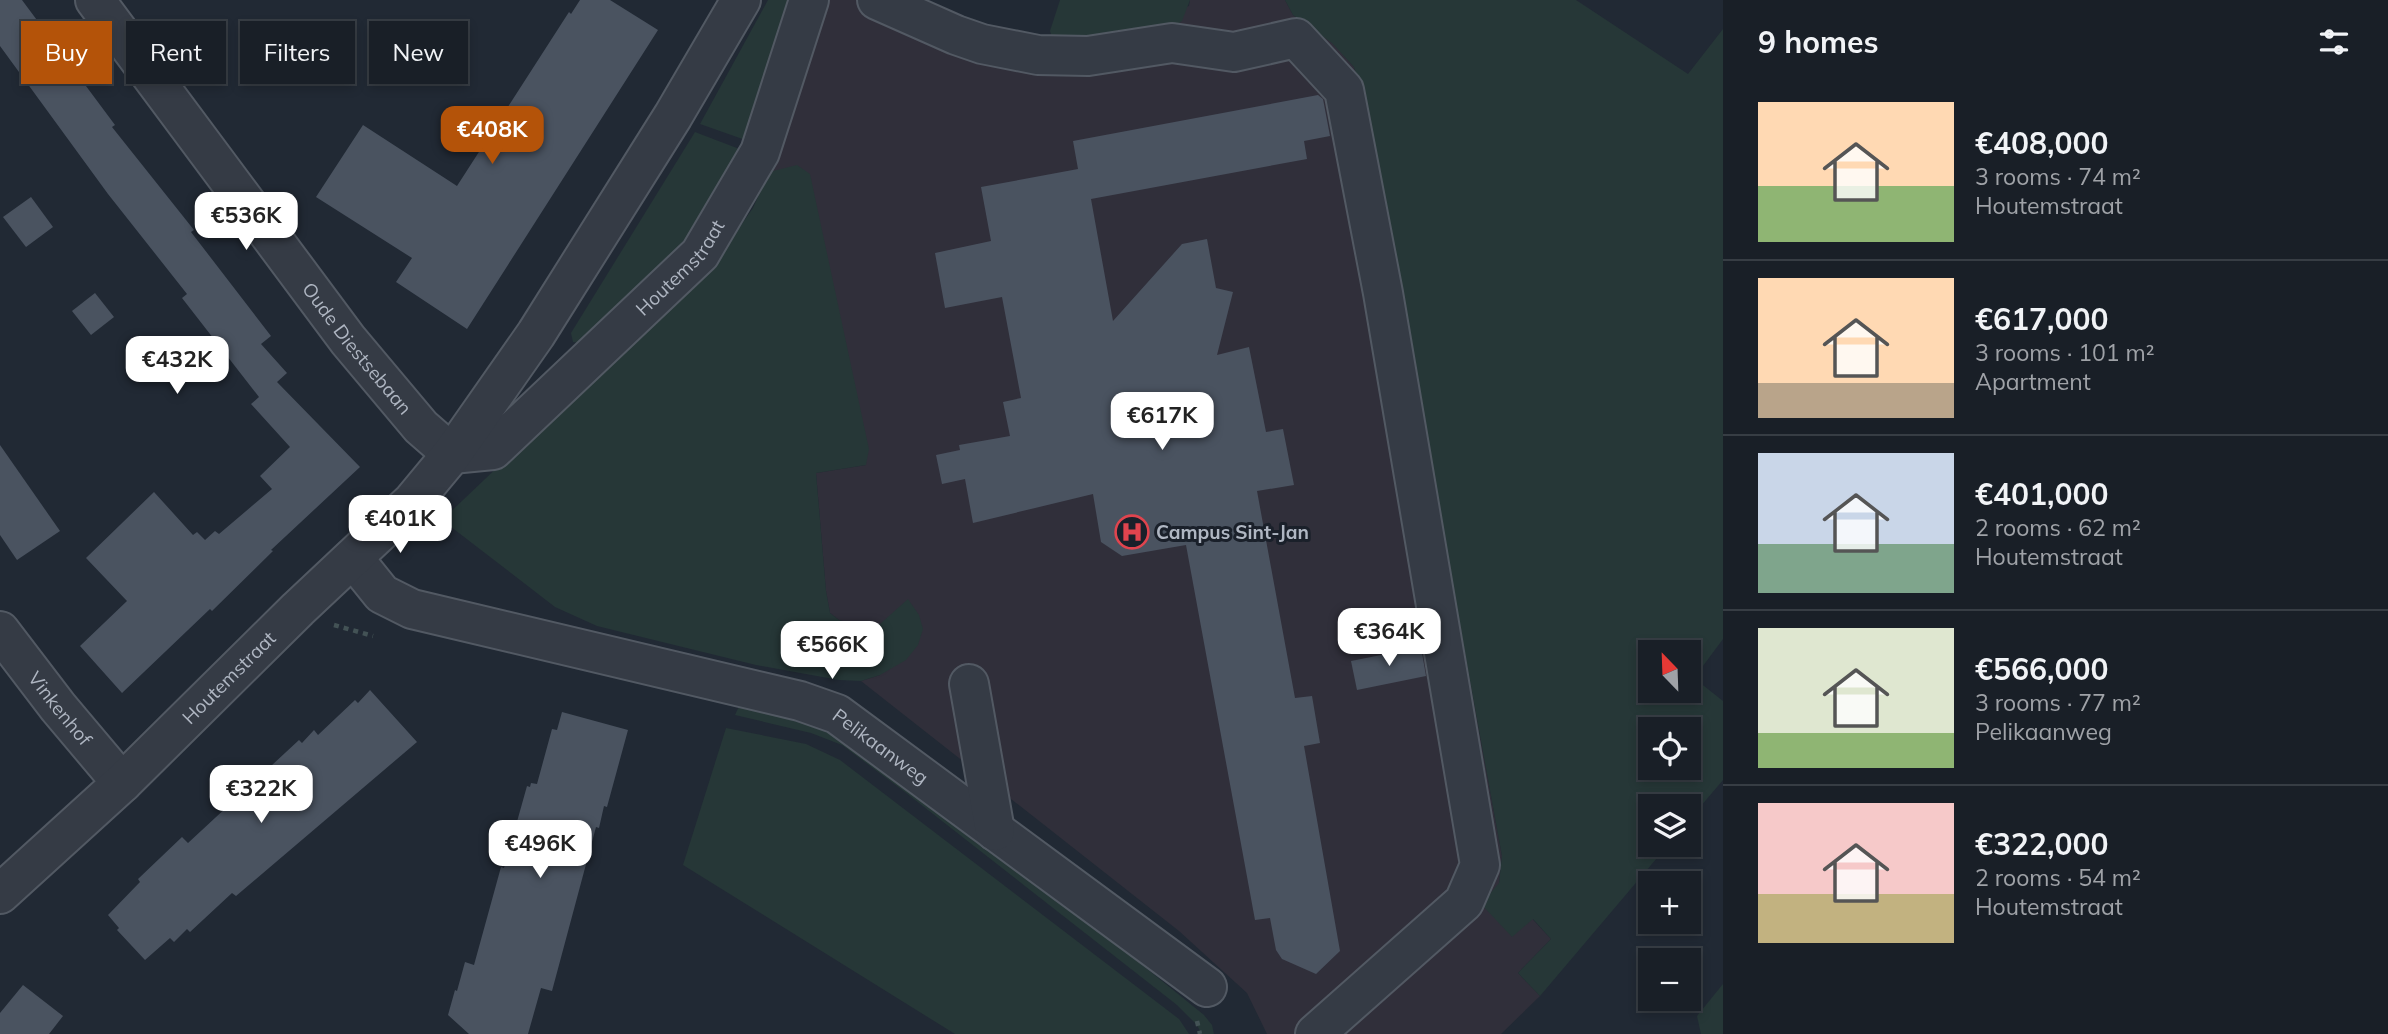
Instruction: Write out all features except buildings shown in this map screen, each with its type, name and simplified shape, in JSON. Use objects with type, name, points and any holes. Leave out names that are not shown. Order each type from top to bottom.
[{"type":"street","name":"Oude Diestsebaan","points":[[94,0],[348,340],[421,426],[452,454]]},
{"type":"street","name":"Houtemstraat","points":[[0,894],[121,783],[414,500],[452,454],[536,334],[673,116],[741,0]]},
{"type":"street","name":"Houtemstraat","points":[[452,454],[493,450],[700,254],[760,152],[809,0]]},
{"type":"street","points":[[877,0],[982,44],[1038,55],[1088,56],[1172,43],[1234,52],[1296,37],[1344,90],[1383,293],[1480,865],[1464,902],[1315,1034]]},
{"type":"street","points":[[536,334],[576,371]]},
{"type":"street","name":"Pelikaanweg","points":[[353,558],[382,594],[412,609],[800,701],[837,714],[1207,987]]},
{"type":"street","name":"Vinkenhof","points":[[0,631],[121,783]]},
{"type":"street","points":[[969,684],[995,831]]},
{"type":"shaded area","points":[[768,0],[795,0],[751,142],[700,124]]},
{"type":"shaded area","name":"Campus Sint-Jan","points":[[823,0],[915,0],[1057,49],[1189,6],[1190,0],[1285,0],[1293,15],[1333,43],[1354,67],[1365,105],[1502,856],[1499,883],[1551,939],[1518,973],[1540,996],[1501,1034],[1267,1034],[1247,993],[1179,931],[861,681],[880,675],[880,624],[859,626],[839,620],[830,613],[816,473],[866,465],[769,172]]},
{"type":"shaded area","points":[[1060,0],[1190,0],[1182,21],[1163,34],[1055,46],[1050,31]]},
{"type":"shaded area","points":[[1285,0],[1576,0],[1688,74],[1723,29],[1723,639],[1701,669],[1701,640],[1638,640],[1638,704],[1701,704],[1701,684],[1723,701],[1723,780],[1701,806],[1701,794],[1638,794],[1638,857],[1658,857],[1646,871],[1638,871],[1638,880],[1540,996],[1518,973],[1551,939],[1533,919],[1512,937],[1481,904],[1499,883],[1502,856],[1365,105],[1354,67],[1332,43],[1293,15]]},
{"type":"shaded area","points":[[695,132],[742,150],[716,216],[588,345],[573,342],[571,333]]},
{"type":"shaded area","points":[[797,165],[810,174],[869,449],[866,465],[816,473],[830,613],[839,620],[859,626],[880,624],[908,599],[919,615],[923,629],[918,645],[906,660],[880,675],[861,681],[839,680],[756,665],[597,626],[555,607],[442,520],[720,255],[753,208],[769,172]]},
{"type":"shaded area","points":[[741,702],[830,729],[1104,934],[1204,1015],[1212,1025],[1214,1034],[1202,1034],[1177,1005],[842,745],[811,733],[735,715]]},
{"type":"shaded area","points":[[726,728],[806,744],[840,760],[1179,1019],[1189,1034],[955,1034],[683,865]]},
{"type":"shaded area","points":[[1723,984],[1723,1034],[1701,1034],[1697,1016]]},
{"type":"place","name":"Campus Sint-Jan","points":[[1132,532]]}]
